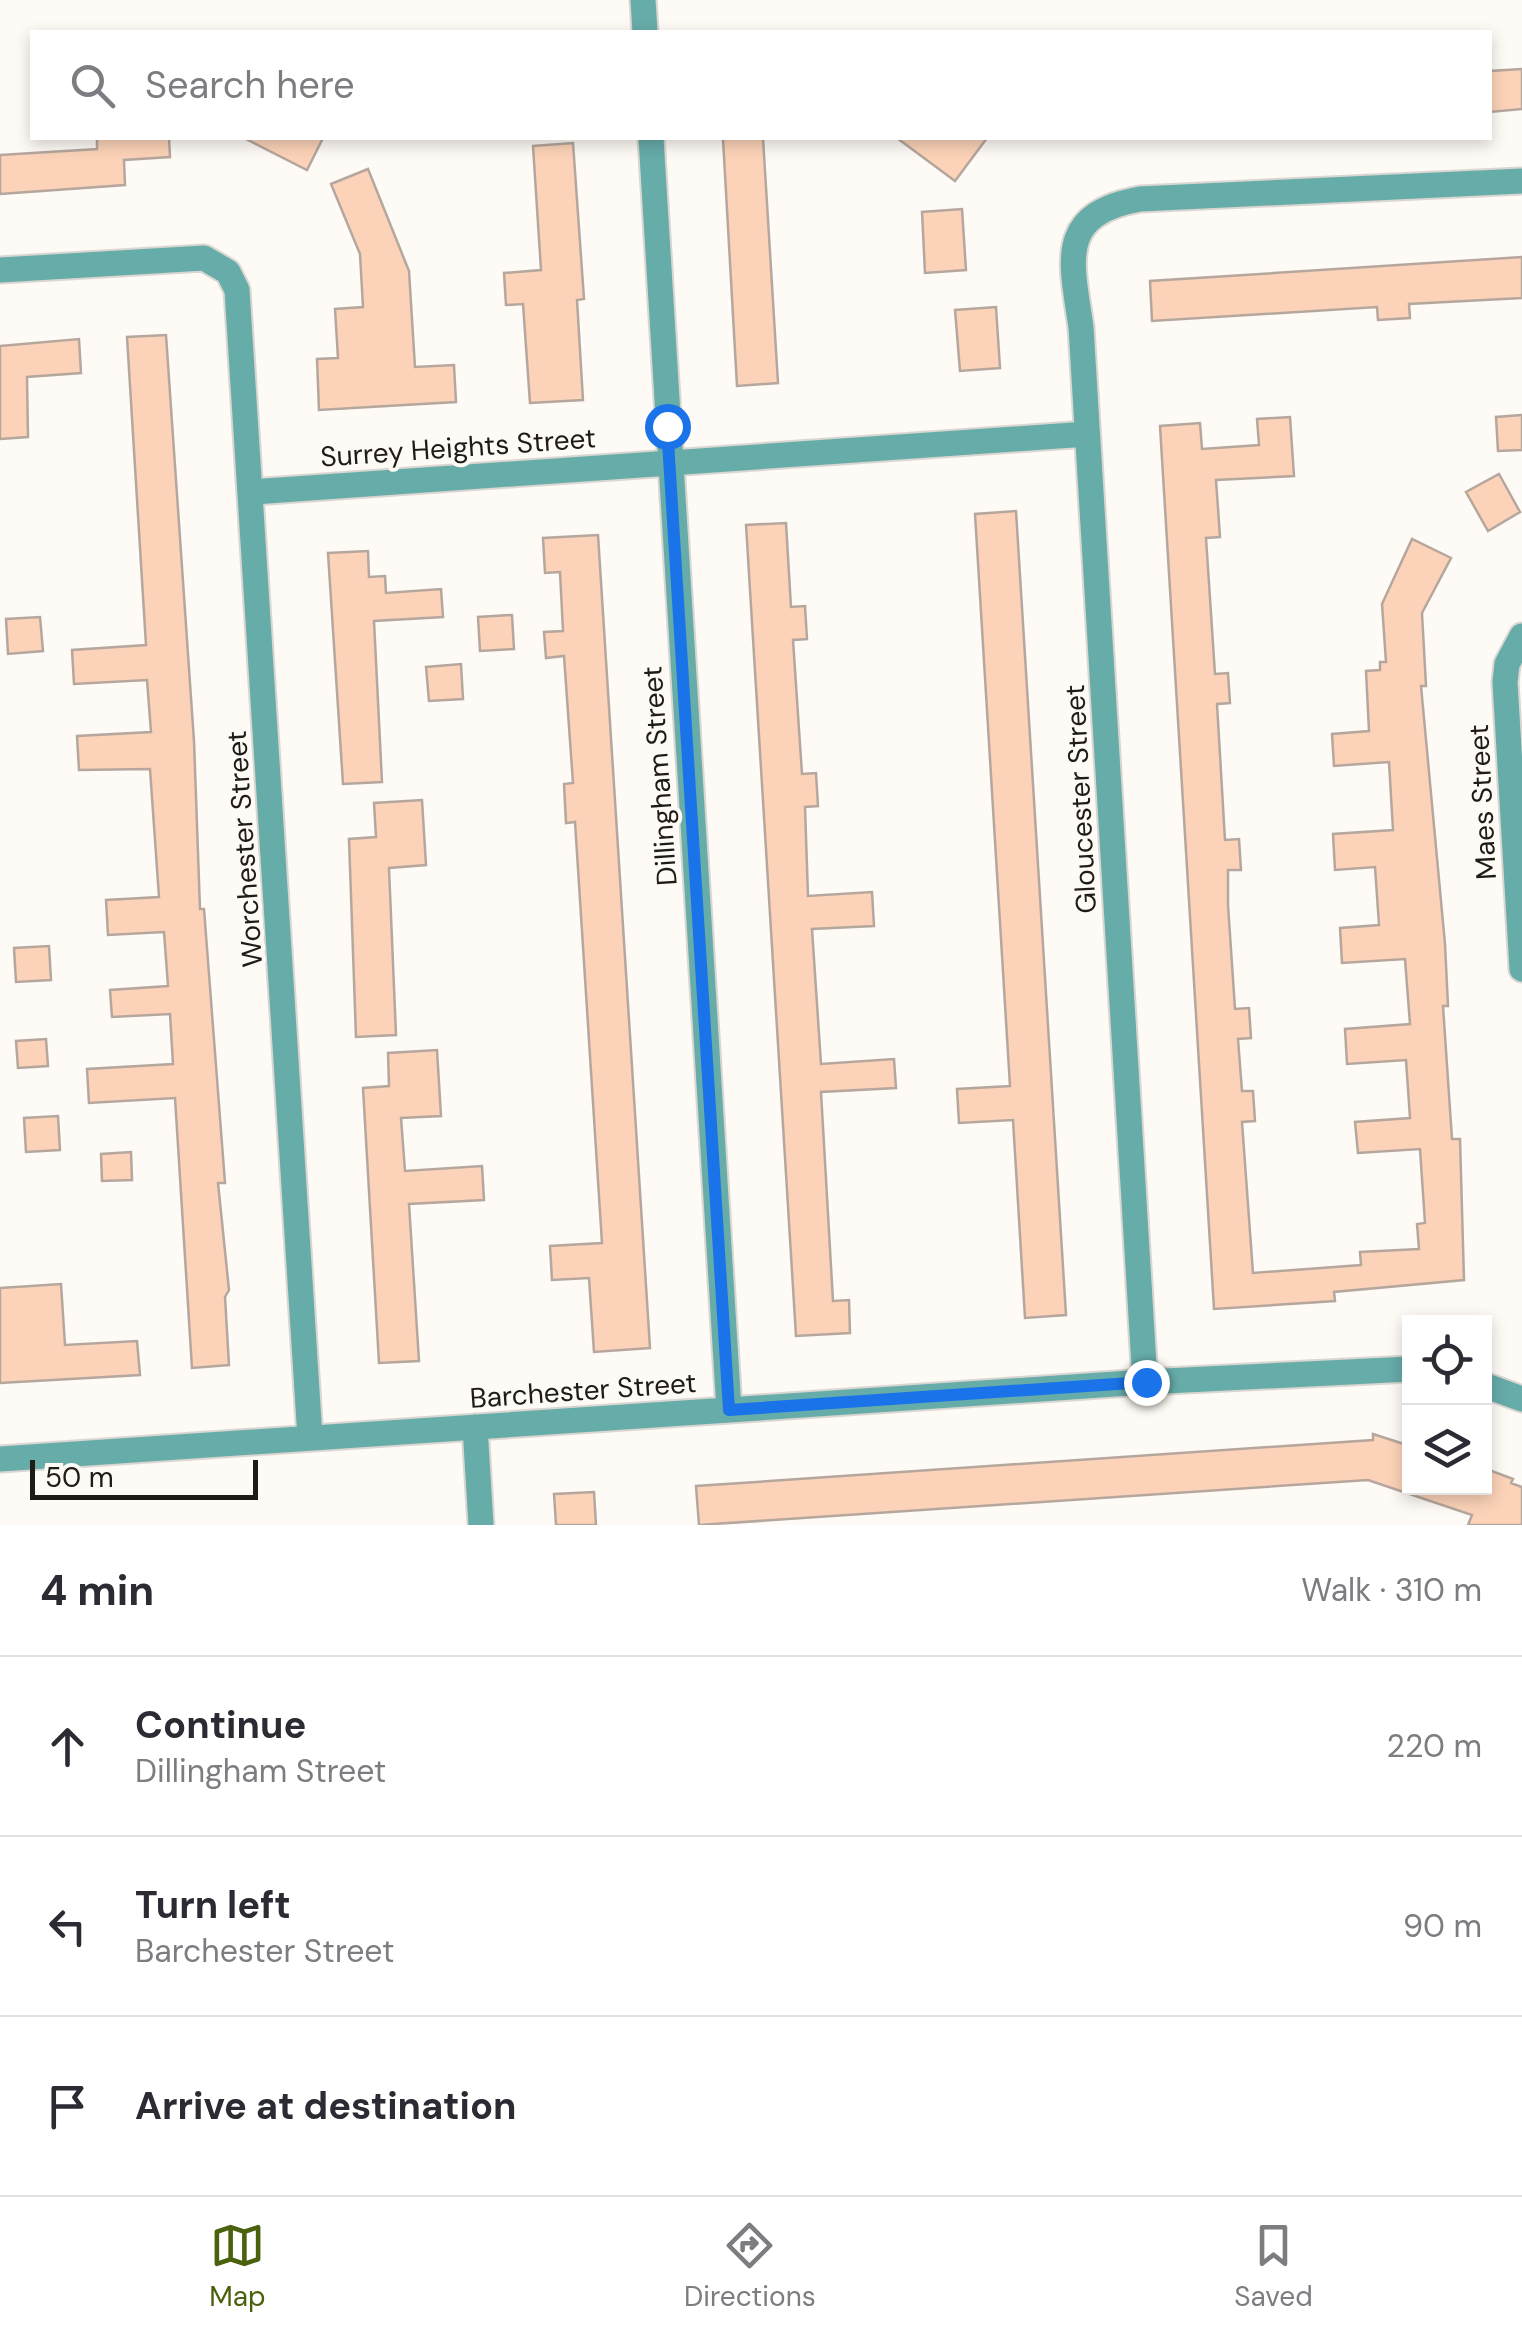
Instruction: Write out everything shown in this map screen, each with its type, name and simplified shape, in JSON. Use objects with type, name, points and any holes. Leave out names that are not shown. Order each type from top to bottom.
[{"type":"street","points":[[643,0],[645,30]]},
{"type":"street","name":"Dillingham Street","points":[[651,140],[729,1410]]},
{"type":"street","name":"Gloucester Street","points":[[1146,1382],[1088,434],[1072,268],[1074,243],[1088,217],[1114,204],[1140,200],[1522,181]]},
{"type":"street","name":"Worchester Street","points":[[0,270],[186,257],[218,264],[238,290],[310,1438]]},
{"type":"street","name":"Surrey Heights Street","points":[[252,492],[1088,434]]},
{"type":"street","name":"Maes Street","points":[[1522,636],[1507,664],[1505,682],[1522,969]]},
{"type":"street","name":"Barchester Street","points":[[0,1458],[1146,1382],[1402,1369]]},
{"type":"street","points":[[1492,1388],[1522,1399]]},
{"type":"street","points":[[475,1427],[481,1525]]},
{"type":"building","points":[[1522,69],[1522,109],[1492,112],[1492,71]]},
{"type":"building","points":[[97,140],[169,140],[170,157],[124,160],[125,185],[0,194],[0,155],[97,149]]},
{"type":"building","points":[[248,140],[322,140],[307,170]]},
{"type":"building","points":[[723,140],[763,140],[778,383],[737,386]]},
{"type":"building","points":[[900,140],[986,140],[955,181]]},
{"type":"building","points":[[573,143],[584,299],[577,300],[583,400],[530,403],[523,304],[506,305],[504,273],[541,270],[533,146]]},
{"type":"building","points":[[368,169],[409,271],[415,367],[454,365],[456,402],[319,410],[317,359],[338,358],[335,309],[363,307],[360,254],[331,184]]},
{"type":"building","points":[[962,209],[966,270],[925,273],[922,212]]},
{"type":"building","points":[[1522,257],[1522,298],[1409,304],[1410,318],[1378,320],[1377,307],[1152,321],[1150,281]]},
{"type":"building","points":[[996,307],[1000,368],[960,371],[955,310]]},
{"type":"building","points":[[166,335],[194,741],[200,909],[204,909],[225,1183],[218,1183],[229,1290],[225,1297],[229,1365],[192,1368],[175,1098],[89,1103],[87,1069],[173,1064],[170,1014],[112,1017],[110,990],[168,986],[164,932],[108,935],[106,900],[159,897],[150,769],[79,770],[77,736],[151,732],[147,680],[74,684],[72,650],[146,645],[127,337]]},
{"type":"building","points":[[79,339],[81,373],[27,377],[28,437],[0,439],[0,346]]},
{"type":"building","points":[[1522,415],[1522,450],[1498,451],[1496,417]]},
{"type":"building","points":[[1290,417],[1294,476],[1216,480],[1220,537],[1206,538],[1215,674],[1228,673],[1230,703],[1217,704],[1225,840],[1239,839],[1241,870],[1228,870],[1228,905],[1235,1009],[1249,1008],[1251,1038],[1238,1039],[1242,1091],[1253,1091],[1255,1121],[1242,1122],[1253,1273],[1361,1265],[1360,1252],[1419,1249],[1417,1224],[1425,1223],[1420,1149],[1358,1153],[1355,1122],[1410,1118],[1406,1060],[1347,1064],[1345,1029],[1410,1024],[1405,959],[1342,963],[1340,928],[1379,925],[1375,867],[1335,870],[1333,834],[1393,830],[1389,762],[1334,766],[1332,734],[1369,731],[1366,671],[1380,670],[1380,662],[1386,662],[1382,604],[1412,539],[1451,558],[1422,613],[1426,686],[1421,686],[1445,944],[1448,1006],[1443,1006],[1452,1139],[1460,1139],[1464,1280],[1334,1292],[1335,1301],[1214,1309],[1160,426],[1200,423],[1202,449],[1259,445],[1257,419]]},
{"type":"building","points":[[1499,474],[1520,512],[1488,531],[1466,492]]},
{"type":"building","points":[[1016,511],[1066,1315],[1025,1318],[1013,1120],[959,1123],[957,1089],[1010,1086],[975,514]]},
{"type":"building","points":[[786,523],[791,607],[805,606],[807,639],[793,640],[802,774],[816,773],[818,806],[805,807],[808,896],[872,892],[874,926],[812,929],[821,1064],[894,1059],[896,1088],[821,1092],[833,1301],[849,1300],[850,1333],[796,1336],[746,525]]},
{"type":"building","points":[[598,535],[650,1348],[594,1352],[589,1278],[552,1280],[550,1246],[602,1243],[575,822],[566,823],[564,784],[573,783],[564,656],[546,658],[544,632],[563,631],[560,572],[545,573],[543,538]]},
{"type":"building","points":[[368,551],[369,577],[385,576],[386,593],[441,589],[443,617],[374,621],[382,782],[343,784],[328,553]]},
{"type":"building","points":[[512,615],[514,649],[480,651],[478,617]]},
{"type":"building","points":[[40,617],[43,651],[8,654],[6,619]]},
{"type":"building","points":[[461,664],[463,699],[429,701],[426,667]]},
{"type":"building","points":[[422,800],[426,865],[389,868],[396,1035],[356,1037],[349,839],[376,837],[374,803]]},
{"type":"building","points":[[49,946],[51,980],[16,982],[14,948]]},
{"type":"building","points":[[46,1039],[48,1066],[18,1068],[16,1041]]},
{"type":"building","points":[[437,1050],[441,1116],[401,1118],[405,1171],[482,1166],[484,1200],[409,1204],[419,1361],[379,1363],[363,1088],[389,1086],[388,1053]]},
{"type":"building","points":[[58,1116],[60,1150],[26,1152],[24,1118]]},
{"type":"building","points":[[131,1152],[132,1180],[102,1181],[101,1154]]},
{"type":"building","points":[[61,1284],[65,1345],[137,1341],[140,1375],[0,1383],[0,1288]]},
{"type":"building","points":[[1373,1434],[1402,1443],[1402,1491],[1368,1480],[699,1525],[696,1486],[1373,1440]]},
{"type":"building","points":[[1492,1471],[1522,1487],[1522,1525],[1468,1525],[1472,1515],[1413,1495],[1492,1495]]},
{"type":"building","points":[[594,1492],[596,1525],[556,1525],[554,1494]]},
{"type":"route","points":[[667,426],[729,1410],[1146,1382]]}]
